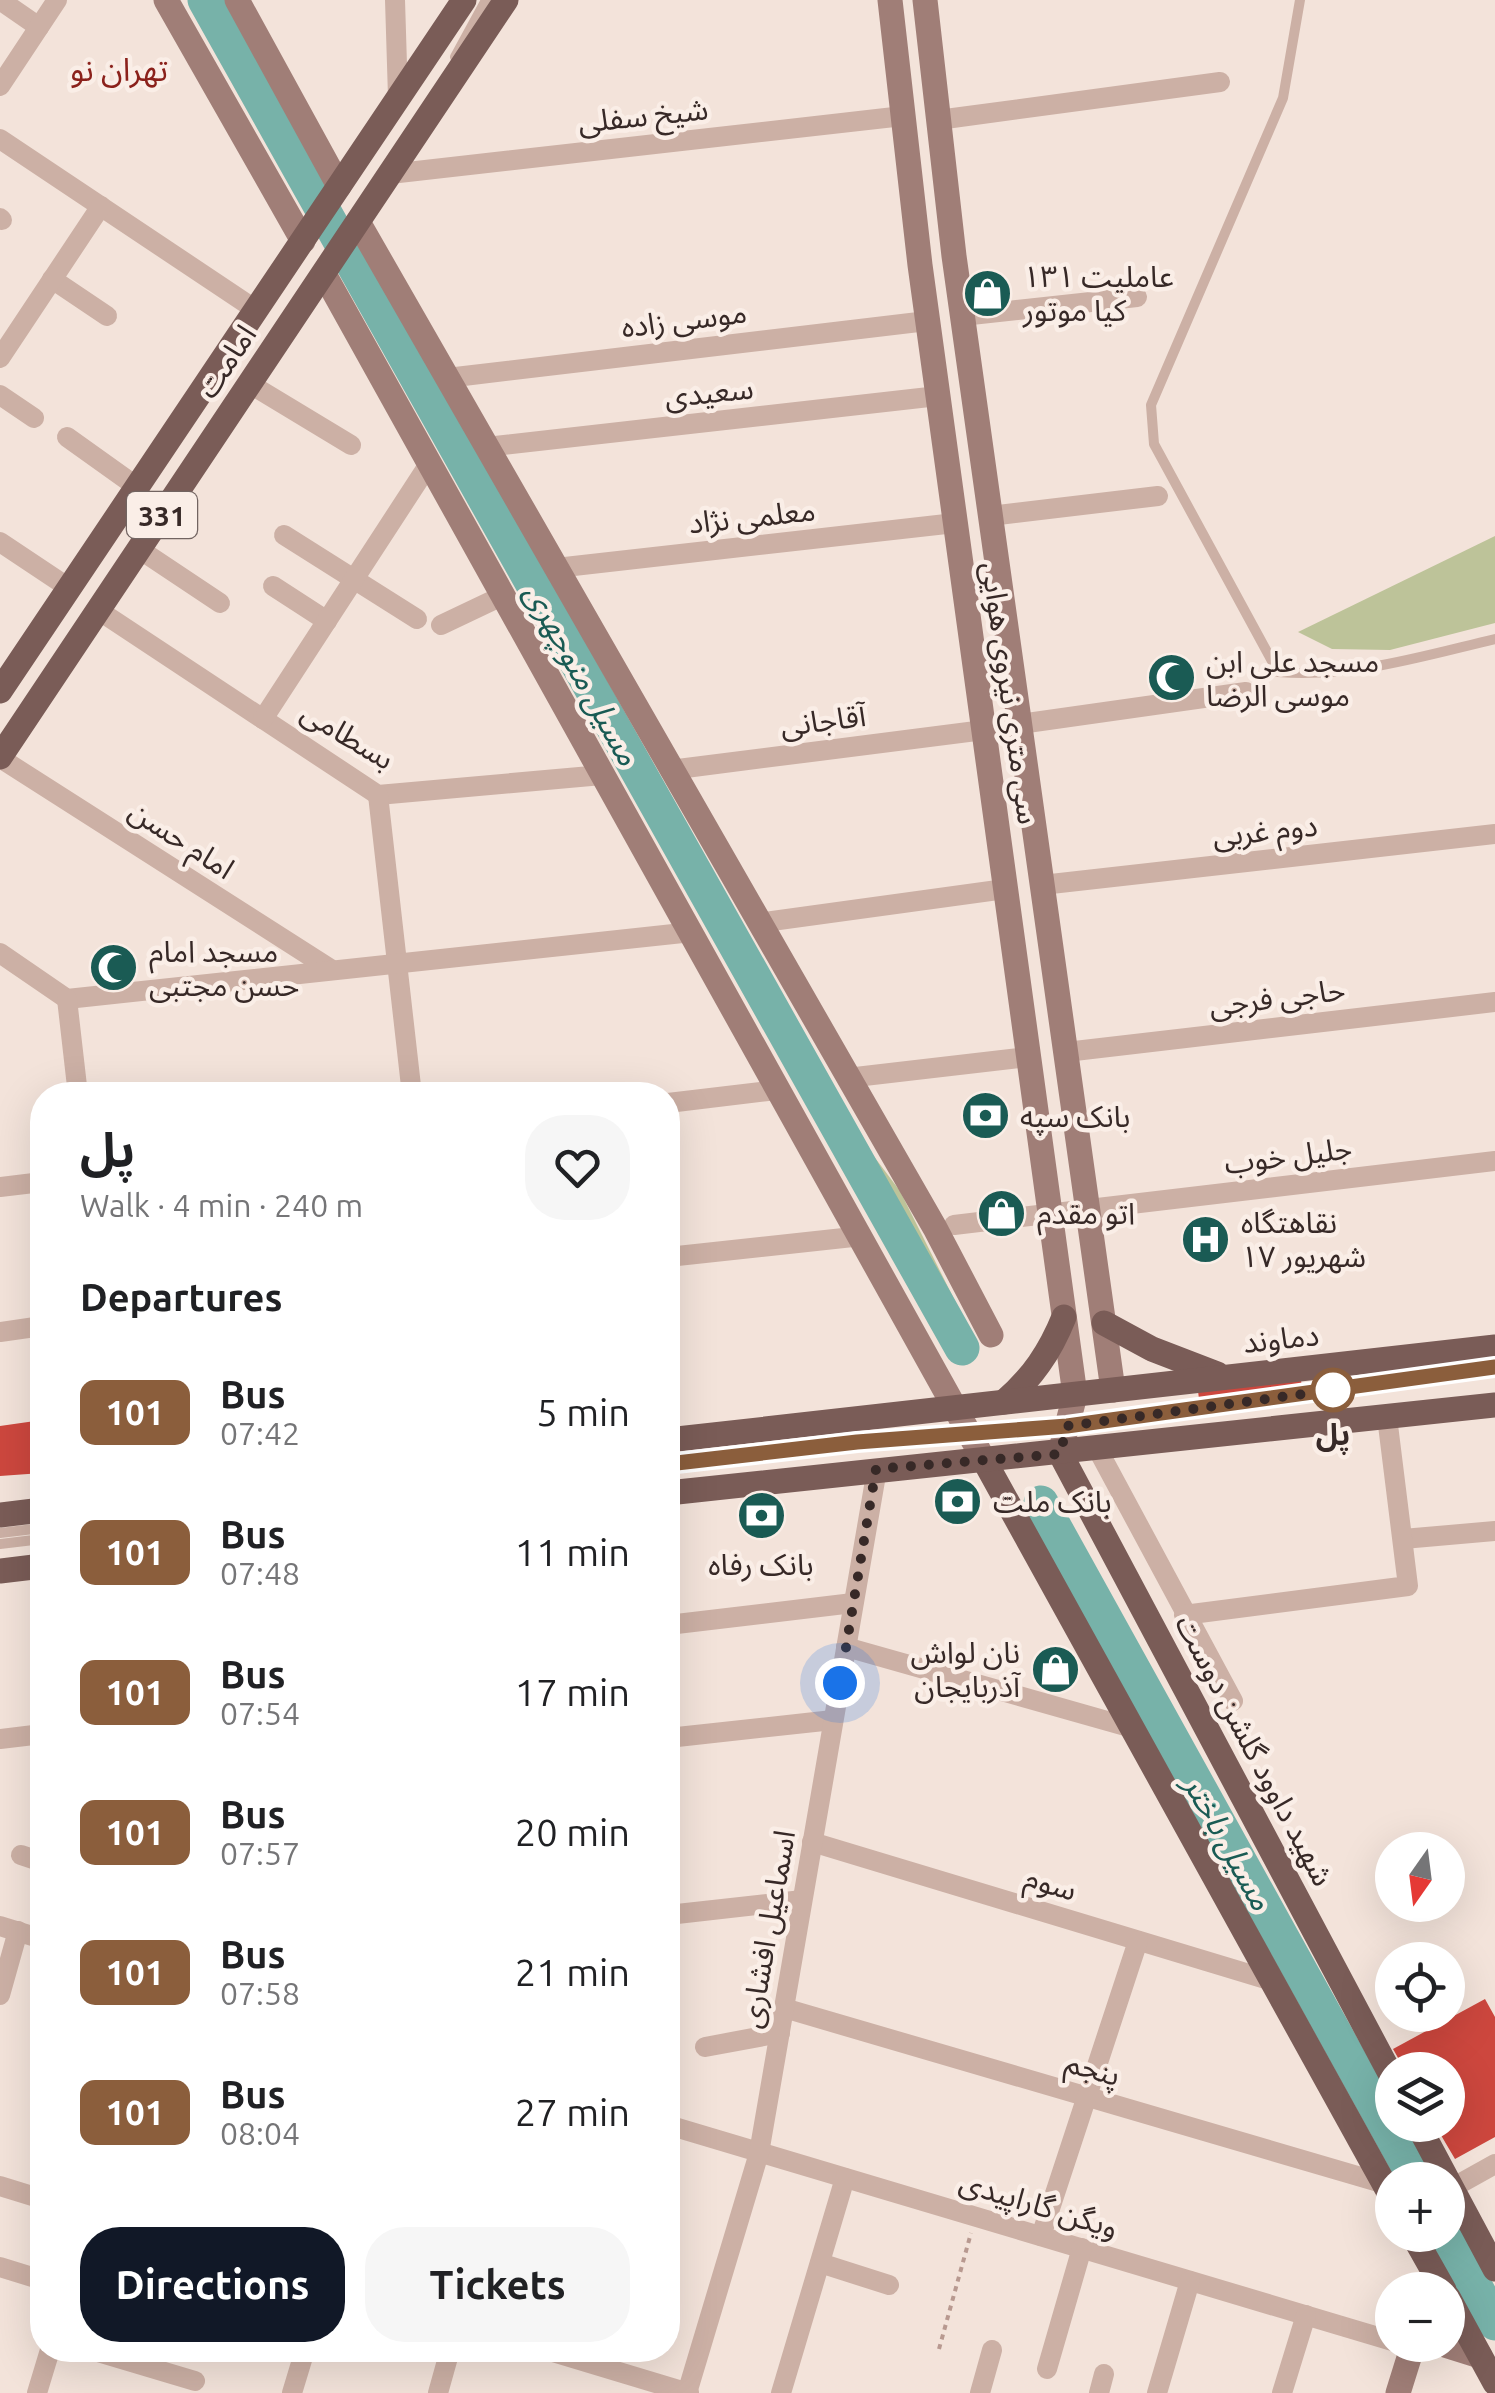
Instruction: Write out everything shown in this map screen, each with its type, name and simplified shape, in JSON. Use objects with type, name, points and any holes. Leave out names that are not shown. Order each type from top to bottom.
[{"type":"main road","points":[[166,0],[290,205],[303,241]]},
{"type":"main road","points":[[236,0],[333,178],[320,200],[290,205]]},
{"type":"main road","name":"امامت","points":[[0,690],[303,241],[333,178],[398,97],[464,0]]},
{"type":"main road","name":"امامت","points":[[0,757],[506,0]]},
{"type":"main road","name":"سی متری نیروی هوایی","points":[[890,0],[938,396],[1064,1317],[1071,1408]]},
{"type":"main road","name":"سی متری نیروی هوایی","points":[[925,0],[962,316],[1113,1390]]},
{"type":"main road","points":[[398,97],[426,116]]},
{"type":"main road","points":[[358,223],[847,1078],[944,1227],[990,1335]]},
{"type":"main road","points":[[324,273],[1375,2166]]},
{"type":"main road","points":[[1004,1402],[1040,1365],[1064,1317]]},
{"type":"main road","points":[[1104,1323],[1152,1348],[1226,1377]]},
{"type":"main road","name":"دماوند","points":[[960,1420],[1004,1402],[1071,1408],[1113,1390],[1495,1347]]},
{"type":"main road","points":[[680,1492],[1495,1405]]},
{"type":"main road","points":[[1060,1454],[1071,1408]]},
{"type":"main road","points":[[680,1439],[960,1420]]},
{"type":"main road","name":"شهید داوود گلشن دوست","points":[[1060,1454],[1379,2052]]},
{"type":"main road","points":[[0,1515],[30,1511]]},
{"type":"main road","points":[[0,1572],[30,1568]]},
{"type":"main road","points":[[1465,2212],[1495,2269]]},
{"type":"main road","points":[[1465,2331],[1495,2383]]},
{"type":"main road","points":[[1465,2351],[1480,2356]]},
{"type":"main road","points":[[1398,2393],[1406,2362]]},
{"type":"street","points":[[0,0],[39,28]]},
{"type":"street","points":[[0,86],[57,0]]},
{"type":"street","points":[[395,0],[398,97]]},
{"type":"street","points":[[938,120],[1220,82]]},
{"type":"street","name":"شیخ سفلی","points":[[390,174],[903,116]]},
{"type":"street","points":[[0,139],[256,310]]},
{"type":"street","points":[[4,345],[101,206]]},
{"type":"street","points":[[52,279],[107,316]]},
{"type":"street","points":[[962,316],[1136,298]]},
{"type":"street","name":"موسی زاده","points":[[447,378],[928,320]]},
{"type":"street","points":[[250,384],[351,445]]},
{"type":"street","points":[[0,395],[34,418]]},
{"type":"street","name":"سعیدی","points":[[486,447],[938,396]]},
{"type":"street","points":[[67,437],[137,487]]},
{"type":"street","points":[[264,719],[429,464]]},
{"type":"street","points":[[990,516],[1158,496]]},
{"type":"street","name":"معلمی نژاد","points":[[556,568],[955,523]]},
{"type":"street","points":[[284,535],[417,619]]},
{"type":"street","points":[[0,542],[69,588]]},
{"type":"street","points":[[139,549],[220,602]]},
{"type":"street","points":[[273,586],[327,621]]},
{"type":"street","points":[[441,625],[502,596]]},
{"type":"street","name":"بسطامی","points":[[98,610],[378,795],[602,775]]},
{"type":"street","points":[[1020,724],[1246,692]]},
{"type":"street","name":"آقاجانی","points":[[670,770],[984,730]]},
{"type":"street","name":"امام حسن","points":[[0,757],[332,970]]},
{"type":"street","points":[[378,795],[411,1082]]},
{"type":"street","name":"دوم غربی","points":[[1042,885],[1495,834]]},
{"type":"street","points":[[758,923],[1006,889]]},
{"type":"street","points":[[0,954],[67,998],[692,932]]},
{"type":"street","points":[[67,998],[77,1082]]},
{"type":"street","name":"حاجی فرجی","points":[[1066,1052],[1495,1002]]},
{"type":"street","points":[[847,1078],[1028,1057]]},
{"type":"street","points":[[680,1102],[777,1090]]},
{"type":"street","name":"جلیل خوب","points":[[944,1227],[1495,1161]]},
{"type":"street","points":[[0,1187],[30,1183]]},
{"type":"street","points":[[680,1257],[862,1236]]},
{"type":"street","points":[[0,1332],[30,1328]]},
{"type":"street","points":[[1184,1615],[1408,1586],[1388,1417]]},
{"type":"street","points":[[1098,1450],[1233,1702]]},
{"type":"street","name":"اسماعیل افشاری","points":[[688,2393],[759,2152],[876,1469]]},
{"type":"street","points":[[1403,1539],[1495,1530]]},
{"type":"street","points":[[680,1625],[854,1603]]},
{"type":"street","points":[[846,1647],[1132,1728]]},
{"type":"street","points":[[680,1737],[834,1720]]},
{"type":"street","points":[[0,1739],[30,1735]]},
{"type":"street","name":"سوم","points":[[812,1842],[1272,1981]]},
{"type":"street","points":[[21,1856],[30,1859]]},
{"type":"street","points":[[680,1915],[802,1900]]},
{"type":"street","points":[[0,1995],[9,1929]]},
{"type":"street","points":[[1041,2236],[1138,1941]]},
{"type":"street","name":"پنجم","points":[[784,2008],[1375,2187]]},
{"type":"street","points":[[704,2048],[780,2033]]},
{"type":"street","name":"ویگن گاراپیدی","points":[[680,2129],[1375,2335]]},
{"type":"street","points":[[1465,2181],[1495,2164]]},
{"type":"street","points":[[781,2393],[846,2178]]},
{"type":"street","points":[[0,2186],[30,2195]]},
{"type":"street","points":[[1047,2369],[1082,2248]]},
{"type":"street","points":[[820,2263],[889,2285]]},
{"type":"street","points":[[0,2267],[30,2276]]},
{"type":"street","points":[[1157,2393],[1190,2281]]},
{"type":"street","points":[[1282,2393],[1306,2315]]},
{"type":"street","points":[[980,2393],[992,2350]]},
{"type":"street","points":[[37,2393],[46,2362]]},
{"type":"street","points":[[131,2362],[195,2381]]},
{"type":"street","points":[[292,2393],[301,2362]]},
{"type":"street","points":[[438,2393],[447,2362]]},
{"type":"street","points":[[586,2362],[688,2393]]},
{"type":"lane","points":[[426,116],[486,0]]},
{"type":"lane","points":[[1300,0],[1282,98],[1151,404],[1154,444],[1278,672],[1318,675],[1373,668],[1495,639]]},
{"type":"lane","points":[[680,1451],[1495,1357]]},
{"type":"lane","points":[[680,1463],[857,1442],[960,1420],[1495,1368]]},
{"type":"lane","points":[[0,1533],[30,1529]]},
{"type":"lane","points":[[0,1544],[30,1540]]},
{"type":"path","points":[[939,2349],[976,2217]]},
{"type":"green space","points":[[1495,536],[1495,623],[1390,650],[1332,649],[1298,632]]},
{"type":"green space","points":[[857,1134],[900,1191],[978,1347],[949,1356],[832,1147]]},
{"type":"building","points":[[1301,1380],[1302,1389],[1199,1399],[1198,1391]]},
{"type":"building","points":[[30,1422],[30,1474],[0,1476],[0,1426]]},
{"type":"building","points":[[1485,1999],[1495,2017],[1495,2137],[1455,2159],[1445,2142],[1465,2142],[1465,2052],[1393,2049],[1424,2032],[1465,2032],[1465,2010]]},
{"type":"waterway","name":"مسیل منوچهری","points":[[205,0],[962,1348]]},
{"type":"waterway","name":"مسیل باختر","points":[[1041,1503],[1406,2162]]},
{"type":"waterway","name":"مسیل باختر","points":[[1456,2252],[1495,2323]]},
{"type":"bus line","name":"101","points":[[680,1463],[857,1442],[1067,1426],[1495,1367]]},
{"type":"place","name":"عاملیت ۱۳۱ کیا موتور","points":[[988,293]]},
{"type":"place","name":"مسجد علی ابن موسی الرضا","points":[[1171,678]]},
{"type":"place","name":"مسجد امام حسن مجتبی","points":[[114,968]]},
{"type":"place","name":"بانک سپه","points":[[985,1116]]},
{"type":"place","name":"اتو مقدم","points":[[1002,1213]]},
{"type":"place","name":"نقاهتگاه ۱۷ شهریور","points":[[1206,1239]]},
{"type":"place","name":"پل","points":[[1333,1390]]},
{"type":"place","name":"بانک ملت","points":[[958,1501]]},
{"type":"place","name":"بانک رفاه","points":[[761,1515]]},
{"type":"place","name":"نان لواش آذربایجان","points":[[1055,1669]]},
{"type":"district","name":"تهران نو","points":[[119,69]]},
{"type":"route","points":[[840,1683],[876,1469],[1060,1454],[1067,1426],[1333,1390]]}]
